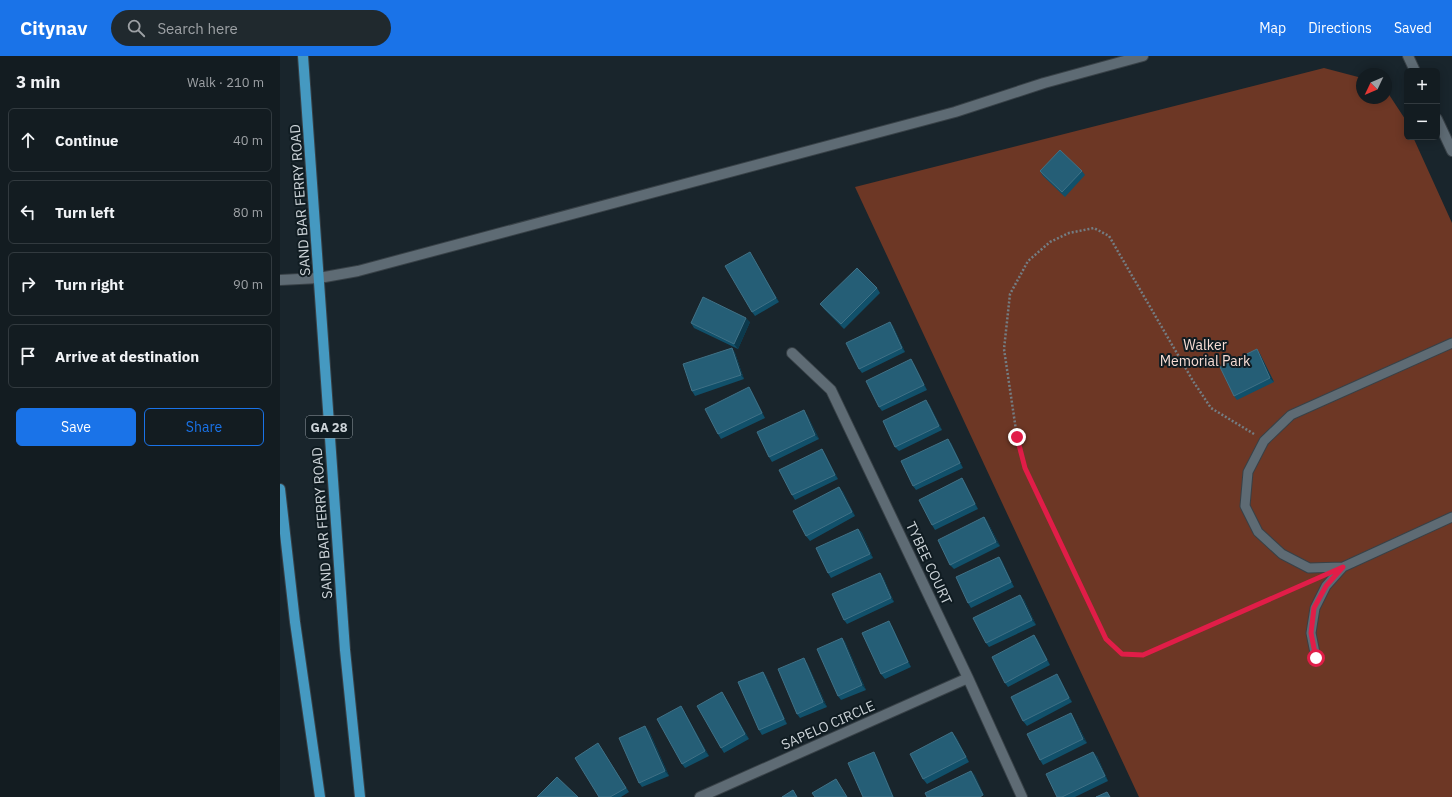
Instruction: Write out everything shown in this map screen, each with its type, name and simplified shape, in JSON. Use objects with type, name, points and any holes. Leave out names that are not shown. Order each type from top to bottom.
[{"type":"main road","name":"SAND BAR FERRY ROAD","points":[[303,56],[346,650],[360,797]]},
{"type":"main road","points":[[280,280],[319,278],[366,269],[947,114],[1044,83],[1143,56]]},
{"type":"main road","points":[[1408,56],[1414,68]]},
{"type":"main road","points":[[1440,125],[1452,151]]},
{"type":"main road","name":"TYBEE COURT","points":[[792,353],[831,390],[968,678],[1022,797]]},
{"type":"main road","points":[[280,489],[295,622],[320,797]]},
{"type":"main road","name":"SAPELO CIRCLE","points":[[700,797],[968,678]]},
{"type":"lane","points":[[1452,343],[1291,415],[1264,441],[1248,472],[1245,506],[1258,532],[1282,554],[1309,568],[1343,567],[1452,517]]},
{"type":"lane","points":[[1316,658],[1311,633],[1314,608],[1326,586],[1343,567]]},
{"type":"path","points":[[1264,441],[1211,408],[1193,381],[1109,236],[1094,228],[1069,233],[1050,242],[1028,261],[1010,294],[1004,349],[1017,437],[1025,468],[1106,639],[1122,654],[1143,655],[1314,579]]},
{"type":"green space","name":"Walker Memorial Park","points":[[1324,68],[1356,76],[1356,104],[1392,104],[1392,99],[1404,117],[1404,140],[1414,140],[1452,223],[1452,797],[1139,797],[855,187]]},
{"type":"building","points":[[1060,150],[1082,171],[1062,192],[1040,171]]},
{"type":"building","points":[[750,252],[776,298],[752,312],[725,266]]},
{"type":"building","points":[[857,268],[877,288],[841,324],[820,304]]},
{"type":"building","points":[[703,297],[746,318],[734,344],[691,323]]},
{"type":"building","points":[[890,322],[902,348],[859,369],[846,343]]},
{"type":"building","points":[[732,348],[741,375],[692,391],[683,364]]},
{"type":"building","points":[[1257,349],[1270,378],[1234,396],[1220,367]]},
{"type":"building","points":[[911,359],[924,385],[879,407],[866,381]]},
{"type":"building","points":[[749,387],[762,413],[718,434],[705,409]]},
{"type":"building","points":[[926,400],[939,426],[895,447],[883,421]]},
{"type":"building","points":[[804,410],[815,435],[769,457],[757,432]]},
{"type":"building","points":[[948,439],[960,463],[913,486],[901,461]]},
{"type":"building","points":[[822,449],[835,475],[792,495],[779,470]]},
{"type":"building","points":[[962,478],[975,504],[932,525],[919,500]]},
{"type":"building","points":[[839,487],[852,512],[806,536],[793,511]]},
{"type":"building","points":[[984,517],[996,542],[950,565],[938,540]]},
{"type":"building","points":[[858,529],[870,554],[828,573],[816,548]]},
{"type":"building","points":[[999,557],[1011,582],[968,603],[956,577]]},
{"type":"building","points":[[880,573],[891,598],[844,620],[832,594]]},
{"type":"building","points":[[1020,595],[1032,620],[986,643],[973,618]]},
{"type":"building","points":[[889,621],[908,662],[881,674],[862,633]]},
{"type":"building","points":[[1034,635],[1047,660],[1005,683],[992,657]]},
{"type":"building","points":[[842,638],[862,685],[838,696],[817,649]]},
{"type":"building","points":[[804,658],[823,702],[797,714],[778,669]]},
{"type":"building","points":[[763,672],[784,719],[759,730],[738,682]]},
{"type":"building","points":[[1057,674],[1069,698],[1023,721],[1011,697]]},
{"type":"building","points":[[722,692],[745,734],[721,748],[697,706]]},
{"type":"building","points":[[681,706],[705,751],[682,764],[657,719]]},
{"type":"building","points":[[1071,713],[1083,739],[1040,760],[1027,734]]},
{"type":"building","points":[[645,726],[665,771],[639,783],[619,738]]},
{"type":"building","points":[[952,732],[966,757],[923,779],[910,754]]},
{"type":"building","points":[[598,743],[626,788],[610,797],[599,797],[575,758]]},
{"type":"building","points":[[874,752],[893,797],[863,797],[848,763]]},
{"type":"building","points":[[1093,752],[1105,776],[1062,797],[1057,797],[1046,774]]},
{"type":"building","points":[[971,771],[983,795],[980,797],[927,797],[925,793]]},
{"type":"building","points":[[557,777],[578,797],[537,797]]},
{"type":"building","points":[[836,779],[847,797],[815,797],[812,793]]},
{"type":"building","points":[[793,790],[797,797],[782,797]]},
{"type":"building","points":[[1107,792],[1110,797],[1096,797]]},
{"type":"route","points":[[1017,437],[1025,468],[1106,639],[1122,654],[1143,655],[1343,567],[1326,586],[1314,608],[1311,633],[1316,658]]}]
